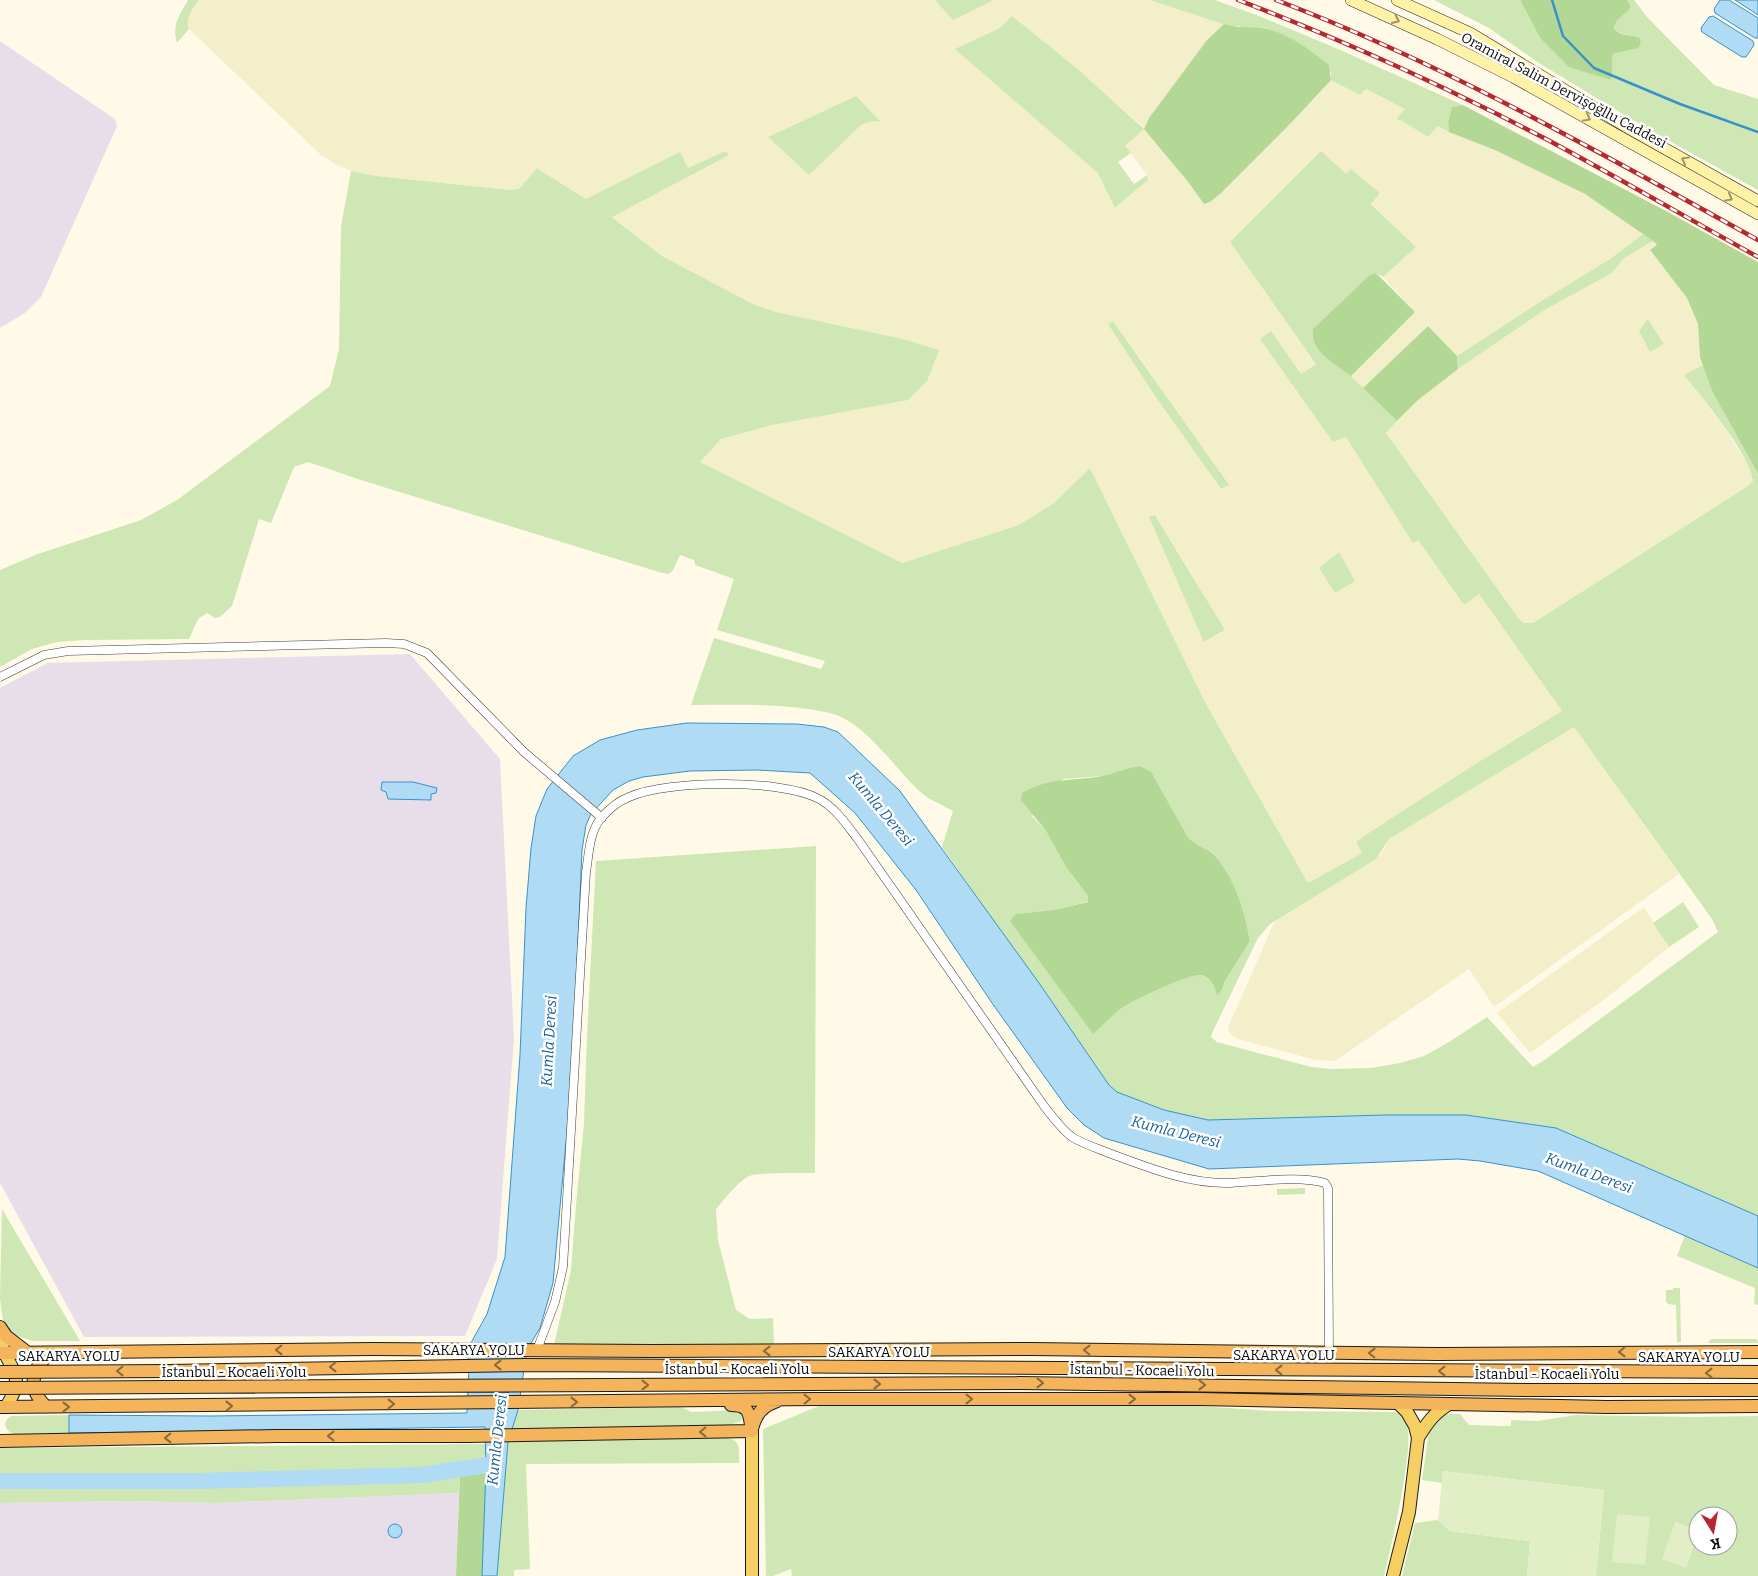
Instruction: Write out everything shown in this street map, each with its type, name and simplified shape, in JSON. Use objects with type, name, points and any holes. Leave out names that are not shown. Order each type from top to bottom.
[{"type":"highway","points":[[0,1326],[6,1336],[28,1353]]},
{"type":"highway","points":[[2,1353],[373,1349],[652,1351],[1031,1350],[1329,1353],[1758,1352]]},
{"type":"highway","points":[[300,1350],[453,1365]]},
{"type":"highway","points":[[46,1407],[35,1393],[34,1379],[37,1367],[52,1352]]},
{"type":"highway","name":"SAKARYA YOLU","points":[[0,1372],[526,1365],[1758,1372]]},
{"type":"highway","name":"İstanbul - Kocaeli Yolu","points":[[0,1388],[1020,1383],[1529,1390],[1758,1390]]},
{"type":"highway","points":[[308,1404],[438,1386]]},
{"type":"highway","points":[[1529,1390],[1721,1407]]},
{"type":"highway","points":[[2,1409],[781,1400],[1200,1399],[1607,1408],[1758,1406]]},
{"type":"highway","points":[[752,1431],[757,1414],[764,1407],[781,1400]]},
{"type":"highway","points":[[682,1401],[705,1406],[743,1406],[747,1410],[752,1431]]},
{"type":"highway","points":[[2,1439],[467,1436],[752,1431]]},
{"type":"main road","name":"Oramiral Salim Dervişoğllu Caddesi","points":[[1352,0],[1438,39],[1513,78],[1758,214]]},
{"type":"main road","name":"Oramiral Salim Dervişoğllu Caddesi","points":[[1397,0],[1470,33],[1630,129],[1758,201]]},
{"type":"main road","points":[[0,1339],[2,1353],[14,1371],[17,1381],[15,1393],[2,1409]]},
{"type":"main road","points":[[1393,1576],[1409,1512],[1418,1438],[1415,1426],[1408,1412],[1398,1403]]},
{"type":"main road","points":[[1418,1438],[1427,1422],[1437,1411],[1449,1404]]},
{"type":"main road","points":[[752,1431],[752,1576]]},
{"type":"street","points":[[0,677],[44,655],[68,651],[404,644],[428,653],[524,752],[600,816]]},
{"type":"street","points":[[532,1350],[555,1302],[563,1267],[586,872],[593,832],[600,816],[629,797],[659,789],[691,785],[777,787],[800,791],[819,798],[833,809],[858,838],[1045,1107],[1070,1135],[1083,1143],[1139,1164],[1204,1182],[1308,1180],[1325,1183],[1328,1188],[1329,1353]]},
{"type":"shaded area","points":[[199,0],[935,0],[953,19],[991,0],[1150,0],[1224,24],[1207,40],[1149,118],[1144,129],[1204,204],[1291,123],[1331,80],[1360,95],[1366,89],[1406,109],[1397,119],[1428,137],[1438,126],[1495,150],[1585,194],[1643,234],[1610,259],[1457,356],[1428,326],[1363,388],[1351,376],[1415,312],[1383,277],[1416,247],[1371,203],[1380,193],[1351,169],[1346,174],[1230,242],[1316,364],[1301,374],[1271,332],[1260,339],[1346,437],[1413,542],[1418,540],[1464,605],[1479,594],[1562,711],[1370,832],[1356,842],[1362,853],[1308,883],[1207,706],[1090,468],[1054,503],[1019,525],[902,563],[700,462],[721,439],[772,425],[939,350],[903,339],[776,312],[753,304],[662,256],[612,216],[729,155],[688,168],[679,153],[586,199],[538,168],[519,189],[510,190],[376,176],[351,171],[321,155],[189,29],[187,23],[189,13]],"holes":[[[1012,17],[1079,70],[1144,128],[1125,146],[1147,175],[1148,180],[1116,208],[1098,173],[956,49],[1000,28]],[[856,96],[880,122],[874,121],[768,137]],[[1113,321],[1228,486],[1221,489],[1155,396],[1109,324]],[[1155,515],[1193,576],[1223,632],[1205,642],[1150,517]],[[1339,552],[1350,584],[1319,569]]]},
{"type":"shaded area","points":[[0,41],[115,119],[117,126],[41,297],[25,313],[0,328]]},
{"type":"shaded area","points":[[1653,241],[1657,246],[1650,251],[1687,298],[1698,324],[1700,357],[1703,365],[1684,375],[1723,426],[1746,461],[1752,473],[1753,481],[1533,623],[1524,623],[1519,619],[1386,433],[1418,400],[1442,380],[1543,311],[1612,273],[1623,259]],"holes":[[[1648,319],[1664,343],[1650,352]]]},
{"type":"shaded area","points":[[410,654],[500,759],[514,1038],[497,1259],[465,1336],[84,1337],[0,1183],[0,688],[47,663]]},
{"type":"shaded area","points":[[1574,727],[1679,874],[1494,1007],[1469,969],[1335,1061],[1315,1060],[1232,1036],[1228,1030],[1230,1023],[1273,925],[1280,917],[1381,854],[1389,839]]},
{"type":"shaded area","points":[[1644,907],[1669,947],[1609,996],[1530,1053],[1497,1013]]},
{"type":"shaded area","points":[[459,1493],[456,1576],[0,1576],[0,1503],[129,1501],[215,1503]]},
{"type":"green space","points":[[188,0],[199,0],[189,17],[189,29],[177,43],[176,25]]},
{"type":"green space","points":[[935,0],[991,0],[992,1],[953,20]]},
{"type":"green space","points":[[1150,0],[1215,0],[1338,49],[1463,105],[1452,107],[1448,122],[1449,132],[1438,126],[1428,137],[1396,119],[1405,109],[1366,89],[1360,95],[1331,80],[1331,72],[1239,26],[1232,27]]},
{"type":"green space","points":[[1434,0],[1520,0],[1540,38],[1569,66],[1611,80],[1613,54],[1630,50],[1641,43],[1640,38],[1620,33],[1614,29],[1616,20],[1631,7],[1627,0],[1634,0],[1647,17],[1714,85],[1758,99],[1758,190],[1646,128],[1539,63],[1489,28]]},
{"type":"green space","points":[[1520,0],[1627,0],[1631,7],[1618,19],[1614,29],[1620,33],[1640,38],[1641,43],[1638,48],[1613,54],[1611,80],[1569,67],[1540,38]]},
{"type":"green space","points":[[1012,16],[1079,70],[1144,129],[1125,146],[1131,153],[1118,162],[1134,184],[1147,175],[1148,180],[1115,208],[1098,173],[955,49],[1000,28]]},
{"type":"green space","points":[[1224,24],[1275,31],[1291,39],[1307,48],[1329,65],[1331,80],[1221,193],[1210,202],[1204,204],[1144,129],[1149,118],[1207,40]]},
{"type":"green space","points":[[856,96],[881,122],[874,121],[862,124],[809,175],[768,137]]},
{"type":"green space","points":[[1463,105],[1668,212],[1758,262],[1758,474],[1712,391],[1700,357],[1698,324],[1687,298],[1650,250],[1657,245],[1585,194],[1495,150],[1449,132],[1448,122],[1452,107]]},
{"type":"green space","points":[[726,151],[729,155],[612,217],[662,256],[753,304],[776,312],[903,339],[939,350],[927,381],[908,400],[772,425],[721,439],[700,462],[902,563],[1019,525],[1054,503],[1090,468],[1207,706],[1308,883],[1362,853],[1356,842],[1370,832],[1562,711],[1479,594],[1464,605],[1418,540],[1413,543],[1346,437],[1333,442],[1260,339],[1271,331],[1301,374],[1316,364],[1230,242],[1321,151],[1346,174],[1351,169],[1380,193],[1371,204],[1416,247],[1383,277],[1376,273],[1318,349],[1351,376],[1397,421],[1386,433],[1519,619],[1524,623],[1533,623],[1753,481],[1744,457],[1735,442],[1684,375],[1703,365],[1712,391],[1758,474],[1758,1216],[1556,1128],[1466,1115],[1385,1115],[1208,1120],[1164,1110],[1117,1092],[1109,1085],[942,847],[953,811],[928,798],[918,790],[869,737],[840,717],[830,713],[792,707],[691,705],[714,638],[821,669],[825,661],[717,630],[734,579],[695,565],[694,560],[680,555],[669,574],[662,573],[308,462],[294,467],[271,523],[259,519],[232,606],[220,617],[215,618],[207,613],[198,619],[189,639],[57,642],[32,649],[0,667],[0,570],[35,555],[141,520],[177,500],[330,386],[339,349],[341,227],[351,171],[376,176],[510,190],[519,189],[537,168],[586,199],[680,152],[688,168]],"holes":[[[1574,727],[1712,919],[1718,932],[1533,1067],[1487,1017],[1424,1056],[1400,1063],[1371,1068],[1331,1069],[1311,1067],[1217,1042],[1211,1037],[1258,938],[1270,924],[1376,859],[1389,839]],[[1140,766],[1187,836],[1195,844],[1212,852],[1236,892],[1250,941],[1225,981],[1222,990],[1217,994],[1212,982],[1204,976],[1194,975],[1174,982],[1125,1006],[1093,1034],[1016,914],[1053,910],[1090,901],[1066,867],[1046,831],[1032,816],[1063,779],[1102,776]]]},
{"type":"green space","points":[[1643,234],[1653,241],[1623,259],[1612,273],[1543,311],[1458,369],[1457,356],[1610,259]]},
{"type":"green space","points":[[1376,273],[1415,312],[1351,376],[1319,351],[1313,337],[1313,329],[1370,275]]},
{"type":"green space","points":[[1648,319],[1664,344],[1650,352],[1639,331]]},
{"type":"green space","points":[[1113,321],[1229,485],[1221,489],[1155,396],[1108,324]]},
{"type":"green space","points":[[1428,326],[1457,356],[1458,369],[1418,400],[1397,421],[1363,388]]},
{"type":"green space","points":[[1155,515],[1225,630],[1204,642],[1149,517]]},
{"type":"green space","points":[[1339,552],[1355,581],[1335,593],[1319,568]]},
{"type":"green space","points":[[1140,766],[1151,772],[1187,836],[1211,852],[1221,863],[1238,895],[1250,941],[1225,981],[1222,990],[1217,995],[1212,982],[1204,976],[1195,975],[1175,982],[1125,1006],[1093,1034],[1010,921],[1016,914],[1053,910],[1088,902],[1088,896],[1066,867],[1046,831],[1021,800],[1022,793],[1043,784],[1102,776]]},
{"type":"green space","points":[[816,846],[815,1173],[770,1173],[749,1176],[735,1187],[716,1209],[718,1240],[736,1310],[750,1319],[773,1318],[774,1345],[554,1345],[571,1270],[584,1123],[596,861]]},
{"type":"green space","points":[[1683,902],[1699,927],[1669,947],[1653,923]]},
{"type":"green space","points":[[1305,1188],[1305,1194],[1277,1195],[1277,1189]]},
{"type":"green space","points":[[2,1209],[80,1341],[32,1341],[15,1335],[7,1328],[3,1320],[0,1299]]},
{"type":"green space","points":[[1685,1235],[1758,1268],[1758,1305],[1754,1304],[1755,1288],[1677,1256]]},
{"type":"green space","points":[[1673,1288],[1680,1288],[1681,1342],[1677,1342],[1676,1305],[1666,1302],[1666,1290],[1673,1290]]},
{"type":"green space","points":[[1711,1339],[1757,1339],[1758,1343],[1708,1343]]},
{"type":"green space","points":[[819,1406],[1199,1406],[1271,1411],[1395,1412],[1405,1415],[1408,1430],[1408,1451],[1403,1486],[1384,1576],[792,1576],[791,1569],[773,1576],[766,1576],[763,1429]]},
{"type":"green space","points":[[680,1407],[692,1412],[739,1410],[742,1420],[730,1425],[511,1431],[518,1410]]},
{"type":"green space","points":[[1445,1414],[1460,1414],[1469,1425],[1511,1426],[1511,1420],[1538,1421],[1576,1415],[1758,1416],[1758,1576],[1596,1576],[1604,1490],[1443,1471],[1442,1483],[1422,1480],[1429,1431],[1436,1418]]},
{"type":"green space","points":[[69,1415],[69,1433],[16,1435],[9,1432],[5,1424],[11,1416]]},
{"type":"green space","points":[[721,1436],[732,1439],[738,1444],[739,1463],[526,1464],[530,1569],[514,1570],[514,1576],[497,1576],[508,1442]]},
{"type":"green space","points":[[485,1444],[486,1469],[473,1468],[460,1473],[459,1493],[215,1503],[129,1501],[0,1503],[0,1448]]},
{"type":"green space","points":[[473,1468],[486,1469],[482,1576],[456,1576],[460,1473]]},
{"type":"green space","points":[[1443,1471],[1604,1490],[1596,1576],[1527,1576],[1530,1541],[1450,1531],[1438,1520]]},
{"type":"green space","points":[[1617,1514],[1650,1517],[1645,1565],[1612,1562]]},
{"type":"green space","points":[[1438,1520],[1450,1531],[1530,1541],[1527,1576],[1402,1576],[1415,1523]]},
{"type":"green space","points":[[1675,1522],[1688,1527],[1688,1556],[1690,1556],[1686,1568],[1662,1559]]},
{"type":"water","points":[[1720,0],[1729,0],[1758,18],[1758,38],[1755,38],[1715,13],[1714,9]]},
{"type":"water","points":[[1735,0],[1758,0],[1758,15]]},
{"type":"water","points":[[1713,16],[1753,41],[1754,45],[1746,57],[1742,57],[1702,32],[1701,28],[1709,17]]},
{"type":"water","name":"Kumla Deresi","points":[[687,723],[797,724],[824,727],[838,732],[900,791],[1039,983],[1109,1085],[1117,1092],[1164,1110],[1208,1120],[1385,1115],[1466,1115],[1556,1128],[1758,1216],[1758,1268],[1538,1171],[1458,1159],[1209,1169],[1104,1138],[1084,1125],[1067,1108],[992,1003],[916,890],[855,813],[810,773],[757,770],[690,771],[643,777],[629,781],[613,790],[591,814],[586,825],[582,850],[572,1077],[553,1283],[540,1328],[527,1350],[518,1410],[508,1442],[497,1576],[482,1576],[486,1469],[485,1427],[69,1433],[69,1415],[210,1416],[467,1413],[469,1365],[467,1350],[487,1314],[505,1257],[520,1055],[526,908],[531,848],[536,816],[547,789],[573,756],[600,740],[637,730]]},
{"type":"water","points":[[382,782],[413,782],[437,788],[436,793],[431,794],[431,800],[388,799],[386,792],[381,790]]},
{"type":"water","points":[[392,1524],[398,1524],[402,1531],[398,1538],[392,1538],[388,1534],[388,1528]]},
{"type":"waterway","points":[[1552,0],[1563,36],[1594,68],[1680,104],[1758,132]]},
{"type":"waterway","name":"Kumla Deresi","points":[[0,1481],[195,1481],[422,1475],[493,1464]]},
{"type":"railway","points":[[1238,0],[1355,48],[1470,101],[1573,153],[1758,257]]},
{"type":"railway","points":[[1276,0],[1339,25],[1461,81],[1581,143],[1758,240]]}]
